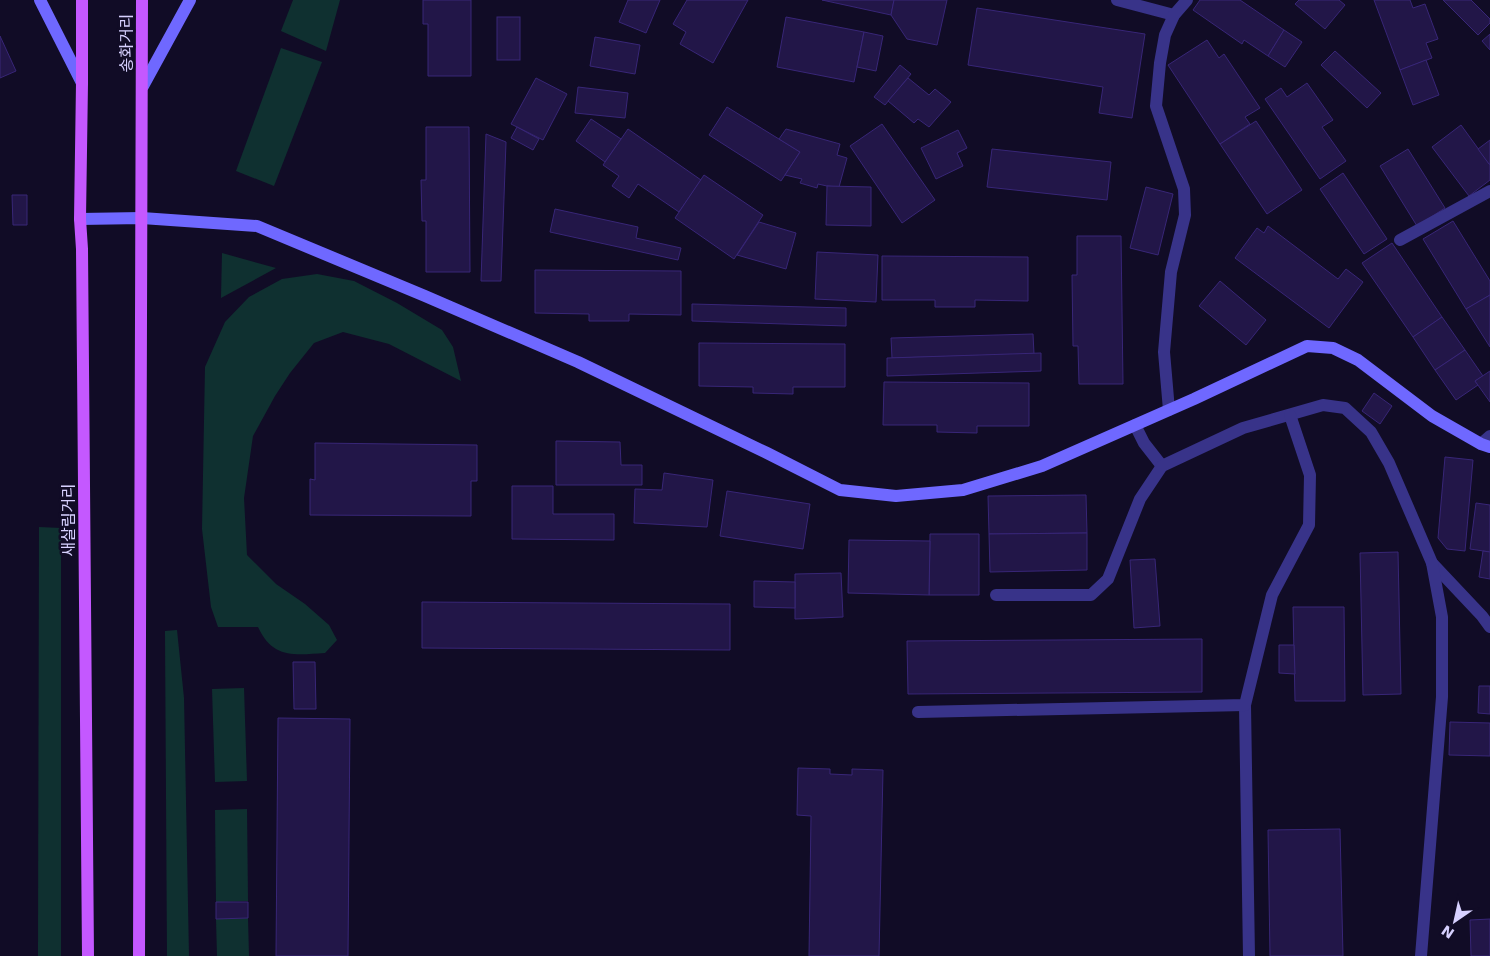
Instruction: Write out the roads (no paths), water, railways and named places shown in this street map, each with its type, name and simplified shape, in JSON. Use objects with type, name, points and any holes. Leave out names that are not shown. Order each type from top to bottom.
[{"type":"main road","points":[[82,0],[82,83]]},
{"type":"main road","name":"송화거리","points":[[142,0],[143,86]]},
{"type":"main road","name":"새살림거리","points":[[82,83],[80,219],[82,259],[88,956]]},
{"type":"main road","points":[[139,956],[143,86]]},
{"type":"street","points":[[40,0],[82,83]]},
{"type":"street","points":[[143,86],[190,0]]},
{"type":"street","points":[[1117,0],[1174,15]]},
{"type":"street","points":[[1169,410],[1164,352],[1171,272],[1185,215],[1184,189],[1156,106],[1165,35],[1174,15],[1186,0]]},
{"type":"street","points":[[1400,240],[1490,190]]},
{"type":"street","points":[[80,219],[142,218],[257,226],[578,362],[840,490],[896,496],[962,490],[1042,466],[1307,346],[1333,348],[1358,360],[1432,416],[1487,442]]},
{"type":"street","points":[[996,595],[1091,595],[1108,579],[1140,500],[1162,466],[1243,428],[1323,406],[1345,408],[1371,432],[1389,464],[1432,563],[1442,617],[1442,697],[1421,956]]},
{"type":"street","points":[[1249,956],[1245,705],[1272,595],[1309,525],[1310,475],[1290,415]]},
{"type":"street","points":[[1135,425],[1144,443],[1162,466]]},
{"type":"street","points":[[1432,563],[1490,627]]},
{"type":"street","points":[[918,712],[1245,705]]}]
